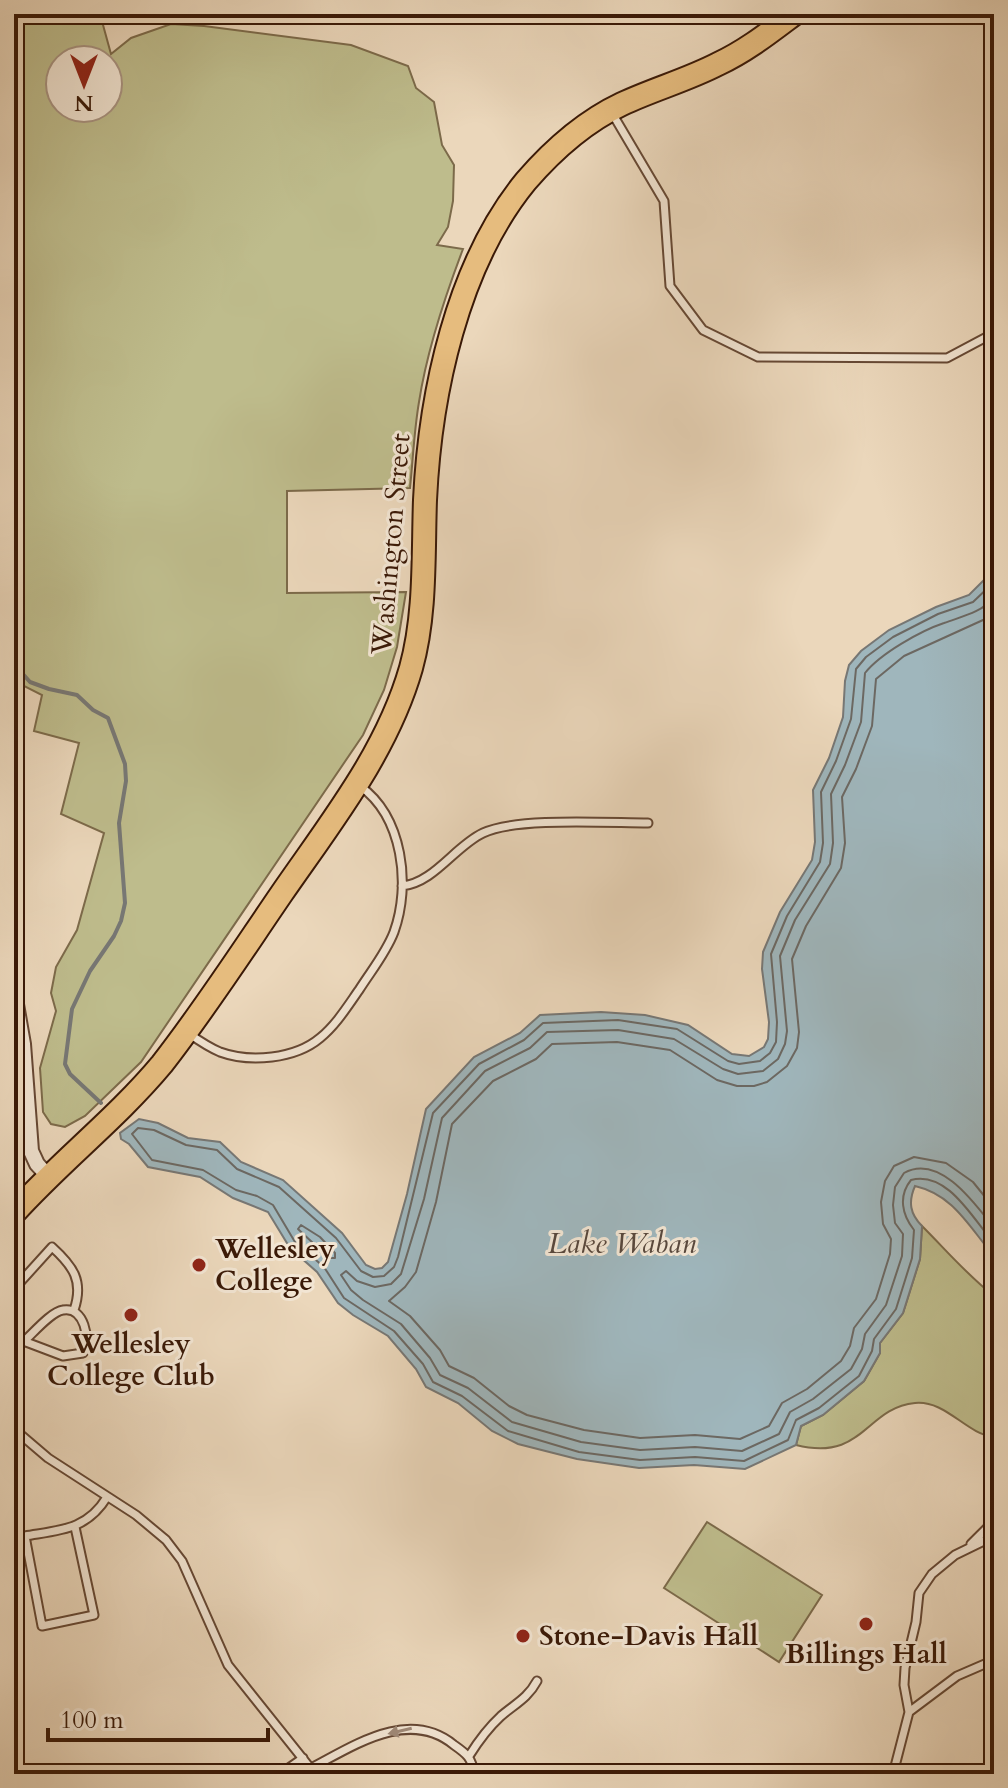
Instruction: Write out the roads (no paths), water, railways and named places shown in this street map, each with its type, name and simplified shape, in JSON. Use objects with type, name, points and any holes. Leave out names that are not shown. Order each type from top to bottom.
[{"type":"main road","name":"Washington Street","points":[[14,1213],[48,1176],[137,1092],[186,1032],[357,784],[395,715],[414,656],[422,595],[425,496],[433,420],[449,346],[467,290],[499,220],[522,186],[563,145],[610,111],[719,64],[784,17]]},
{"type":"street","points":[[14,993],[23,1044],[21,1119],[37,1164],[48,1176]]},
{"type":"lane","points":[[610,111],[664,201],[670,286],[703,330],[758,357],[947,358],[994,333]]},
{"type":"lane","points":[[186,1032],[215,1050],[232,1055],[280,1055],[310,1045],[335,1022],[387,947],[398,919],[402,886],[397,847],[386,813],[357,784]]},
{"type":"lane","points":[[402,886],[420,881],[473,839],[495,828],[532,824],[648,823]]},
{"type":"lane","points":[[14,1289],[52,1247],[74,1271],[78,1291],[74,1310],[82,1321],[87,1342],[83,1353],[63,1356],[26,1342]]},
{"type":"lane","points":[[14,1350],[55,1313],[74,1310]]},
{"type":"lane","points":[[14,1429],[48,1458],[136,1515],[166,1540],[182,1561],[228,1665],[313,1771],[348,1749],[406,1728],[429,1730],[444,1736],[469,1756],[474,1774]]},
{"type":"lane","points":[[75,1527],[94,1615],[42,1626],[25,1536],[75,1527],[91,1518],[107,1497]]},
{"type":"lane","points":[[893,1774],[909,1712],[904,1685],[905,1668],[919,1593],[932,1574],[969,1546],[994,1521]]},
{"type":"lane","points":[[969,1546],[994,1536]]},
{"type":"lane","points":[[909,1712],[957,1676],[994,1660]]},
{"type":"lane","points":[[469,1756],[482,1735],[530,1694],[537,1681]]},
{"type":"lane","points":[[280,1774],[303,1758]]},
{"type":"water","name":"Lake Waban","points":[[994,570],[994,1256],[951,1204],[929,1190],[915,1186],[911,1203],[915,1217],[922,1226],[920,1259],[903,1313],[880,1343],[880,1353],[864,1381],[823,1415],[801,1426],[796,1445],[745,1469],[694,1465],[639,1468],[577,1459],[518,1444],[492,1431],[458,1403],[426,1387],[416,1369],[388,1336],[338,1303],[317,1272],[290,1248],[268,1212],[233,1198],[200,1177],[148,1167],[121,1139],[120,1133],[139,1119],[158,1123],[188,1138],[220,1142],[241,1162],[283,1180],[342,1233],[366,1265],[382,1268],[388,1262],[407,1194],[426,1109],[474,1057],[520,1033],[540,1015],[601,1012],[645,1015],[688,1025],[732,1054],[749,1056],[764,1047],[769,1022],[762,969],[763,952],[780,912],[812,860],[815,842],[813,790],[829,758],[843,717],[849,665],[861,651],[889,630],[969,595]]},
{"type":"waterway","points":[[14,664],[30,682],[77,695],[93,710],[108,718],[125,764],[126,781],[119,823],[125,903],[114,936],[90,971],[72,1009],[65,1064],[70,1074],[101,1103]]},
{"type":"place","name":"Wellesley College","points":[[199,1265]]},
{"type":"place","name":"Wellesley College Club","points":[[131,1315]]},
{"type":"place","name":"Billings Hall","points":[[866,1624]]},
{"type":"place","name":"Stone-Davis Hall","points":[[523,1636]]}]
